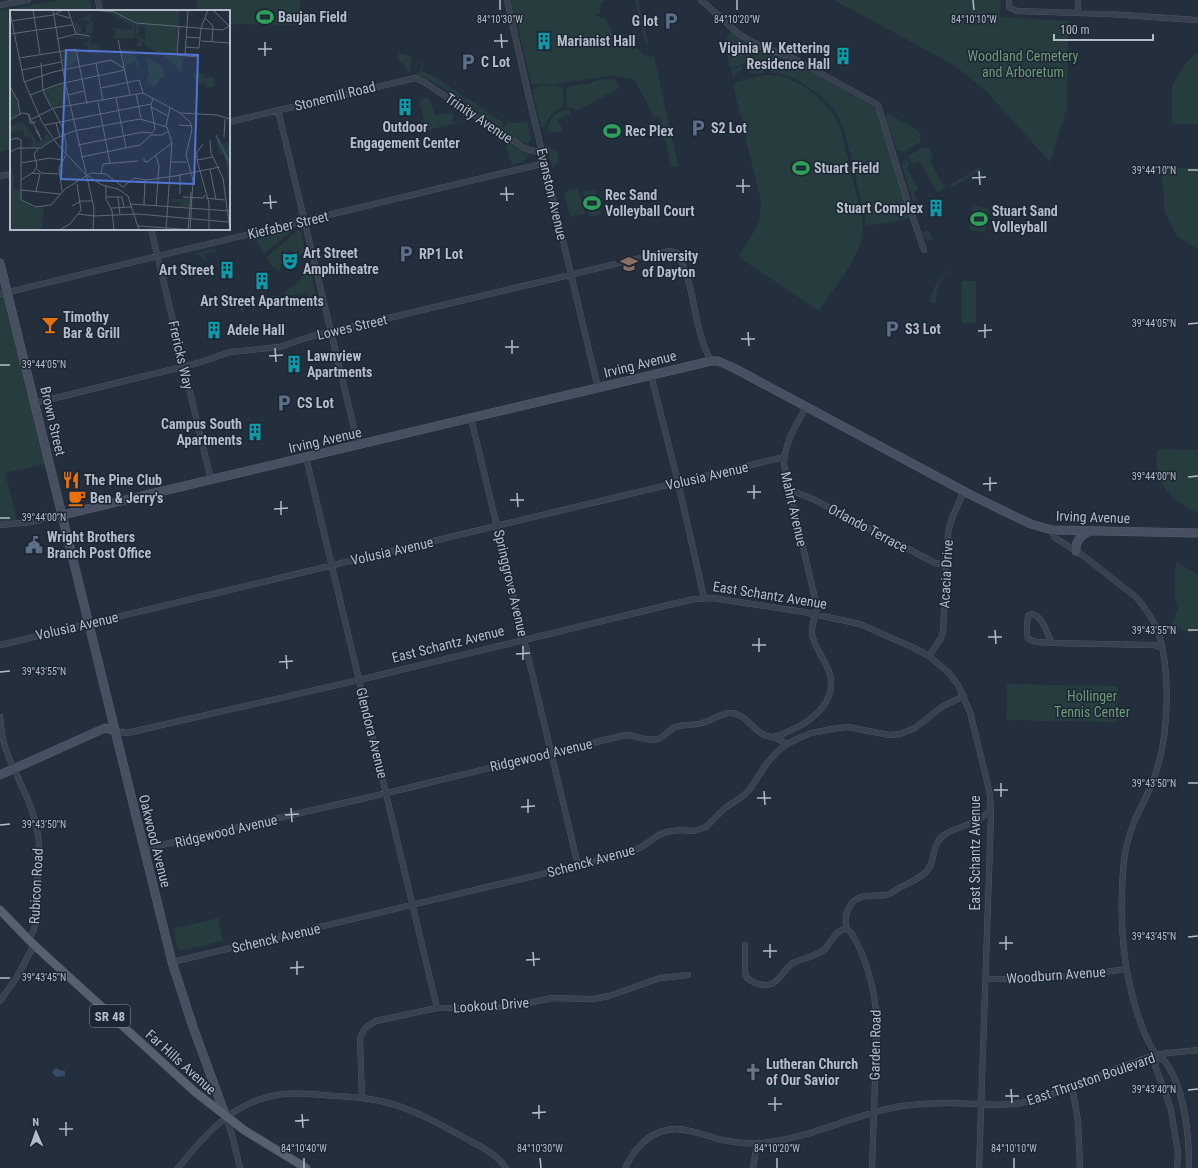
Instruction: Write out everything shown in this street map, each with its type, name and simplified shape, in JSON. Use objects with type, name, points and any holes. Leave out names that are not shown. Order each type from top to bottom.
[{"type":"main road","name":"Far Hills Avenue","points":[[0,910],[31,943],[194,1091],[226,1117],[253,1136],[306,1168]]},
{"type":"street","points":[[0,5],[28,0]]},
{"type":"street","points":[[98,0],[100,10]]},
{"type":"street","name":"Evanston Avenue","points":[[507,0],[598,388]]},
{"type":"street","points":[[700,0],[739,34],[763,47],[795,59],[878,105],[924,250]]},
{"type":"street","points":[[1009,0],[1010,7],[1017,11],[1123,14],[1196,20]]},
{"type":"street","points":[[1078,0],[1078,13]]},
{"type":"street","name":"Stonemill Road","points":[[230,122],[412,78],[421,80],[439,92]]},
{"type":"street","name":"Trinity Avenue","points":[[439,92],[524,148],[542,152]]},
{"type":"street","points":[[278,110],[358,445]]},
{"type":"street","name":"Kiefaber Street","points":[[4,292],[545,163]]},
{"type":"street","points":[[0,176],[10,174]]},
{"type":"street","name":"Frericks Way","points":[[151,230],[211,480]]},
{"type":"street","name":"Lowes Street","points":[[35,403],[184,367],[230,352],[280,347],[331,331],[670,250],[677,253],[688,276],[703,343],[711,361]]},
{"type":"street","name":"Brown Street","points":[[0,263],[4,292],[35,403],[62,515]]},
{"type":"street","name":"Irving Avenue","points":[[62,515],[711,361],[734,368],[964,491],[1031,524],[1052,530],[1198,533]]},
{"type":"street","points":[[651,375],[678,482],[704,598]]},
{"type":"street","name":"Mahrt Avenue","points":[[806,407],[786,447],[784,465],[817,607],[816,614]]},
{"type":"street","name":"Springgrove Avenue","points":[[471,418],[550,754],[578,865]]},
{"type":"street","name":"Glendora Avenue","points":[[306,457],[437,1008]]},
{"type":"street","name":"Volusia Avenue","points":[[0,645],[784,457]]},
{"type":"street","name":"Orlando Terrace","points":[[790,490],[813,499],[935,563],[946,565]]},
{"type":"street","name":"Acacia Drive","points":[[929,656],[941,638],[943,632],[948,529],[964,491]]},
{"type":"street","points":[[0,525],[32,522],[62,515]]},
{"type":"street","name":"Oakwood Avenue","points":[[62,515],[172,962],[193,1027],[232,1135],[240,1168]]},
{"type":"street","points":[[1052,530],[1054,537],[1076,551],[1116,581],[1144,606],[1155,624],[1162,647],[1165,676],[1165,733],[1156,774],[1130,835],[1123,870],[1121,910],[1126,969],[1136,1010],[1144,1031],[1156,1055],[1166,1062],[1178,1088],[1188,1131],[1189,1168]]},
{"type":"street","points":[[1076,551],[1076,544],[1080,536],[1092,530]]},
{"type":"street","name":"East Schantz Avenue","points":[[0,775],[105,728],[127,733],[359,680],[656,608],[704,598],[758,604],[816,614],[860,624],[929,656],[949,673],[964,696],[970,712],[987,781],[991,808],[980,1168]]},
{"type":"street","points":[[774,737],[805,724],[821,709],[830,694],[832,682],[830,674],[812,635],[816,614]]},
{"type":"street","points":[[1052,643],[1036,614],[1028,616],[1028,639],[1036,642],[1052,643],[1072,644],[1154,645],[1162,647]]},
{"type":"street","name":"Schenck Avenue","points":[[172,962],[632,852],[666,832],[680,830],[694,831],[706,827],[718,814],[743,796],[750,789],[767,763],[787,744],[811,733],[848,727],[889,734],[908,732],[943,706],[964,696]]},
{"type":"street","name":"Ridgewood Avenue","points":[[144,850],[625,735],[657,740],[662,738],[674,728],[700,724],[722,714],[729,713],[739,715],[762,734],[774,737],[787,744]]},
{"type":"street","name":"Rubicon Road","points":[[0,717],[3,741],[30,804],[38,830],[34,930],[31,943],[17,977],[1,998]]},
{"type":"street","points":[[745,945],[745,972],[747,978],[758,984],[770,985],[774,983],[787,968],[794,963],[818,953],[824,949],[838,932],[847,929],[846,916],[848,908],[856,899],[867,895],[885,895],[925,873],[931,863],[934,848],[942,837],[983,818],[991,808]]},
{"type":"street","name":"Garden Road","points":[[847,929],[852,933],[864,958],[876,1002],[877,1021],[872,1168]]},
{"type":"street","name":"Woodburn Avenue","points":[[986,979],[1023,979],[1078,976],[1126,969]]},
{"type":"street","name":"Lookout Drive","points":[[362,1098],[359,1045],[360,1038],[365,1028],[376,1021],[437,1008],[489,1008],[514,1006],[552,998],[593,999],[609,996],[660,978],[688,976]]},
{"type":"street","name":"East Thruston Boulevard","points":[[625,1168],[631,1156],[642,1142],[660,1132],[670,1130],[690,1131],[724,1140],[757,1144],[785,1140],[803,1136],[856,1117],[902,1106],[926,1104],[1010,1104],[1027,1102],[1072,1086],[1104,1072],[1156,1055],[1198,1050]]},
{"type":"street","points":[[1156,1055],[1155,1066],[1171,1110],[1178,1153],[1177,1168]]},
{"type":"street","points":[[1072,1086],[1078,1121],[1080,1168]]},
{"type":"street","points":[[178,1168],[203,1138],[226,1117],[251,1103],[273,1096],[297,1094],[362,1098],[392,1104],[433,1121],[491,1153],[499,1159],[506,1168]]},
{"type":"street","points":[[754,1168],[757,1144]]},
{"type":"green space","points":[[59,0],[88,0],[90,1],[92,10],[10,10],[10,149],[0,152],[0,11]]},
{"type":"green space","name":"Baujan Field","points":[[197,0],[300,0],[300,25],[230,24],[230,10],[197,10]]},
{"type":"green space","points":[[511,0],[606,0],[601,3],[600,14],[595,14],[594,17],[597,15],[605,18],[615,37],[623,33],[632,50],[637,47],[644,54],[654,56],[678,166],[671,167],[660,116],[654,117],[634,79],[612,76],[553,84],[532,85]]},
{"type":"green space","points":[[635,0],[638,0],[649,45],[647,45],[645,41]]},
{"type":"green space","name":"Woodland Cemetery and Arboretum","points":[[834,0],[1001,0],[1000,17],[1068,21],[1067,107],[1050,162],[986,91],[954,65]]},
{"type":"green space","points":[[731,30],[755,46],[751,56],[744,64],[730,68],[724,44]]},
{"type":"green space","points":[[756,47],[797,63],[874,107],[878,114],[910,218],[887,223],[866,225],[845,133],[836,112],[821,96],[799,81],[786,75],[774,73],[763,67],[751,64]]},
{"type":"green space","points":[[399,53],[412,56],[410,71],[407,72],[405,66],[398,59]]},
{"type":"green space","points":[[1196,53],[1198,53],[1198,124],[1172,124],[1172,85],[1185,64]]},
{"type":"green space","points":[[418,59],[424,64],[422,71],[435,77],[465,97],[462,101],[433,82],[414,74],[419,73],[422,66]]},
{"type":"green space","points":[[749,66],[762,68],[764,69],[764,73],[750,74]]},
{"type":"green space","points":[[743,67],[733,78],[731,69]]},
{"type":"green space","name":"Stuart Field","points":[[765,75],[790,79],[801,85],[822,101],[831,112],[842,134],[863,222],[861,241],[853,260],[820,309],[817,310],[740,258],[739,255],[755,230],[761,209],[761,201],[733,85],[735,82]]},
{"type":"green space","points":[[614,78],[619,88],[576,111],[573,108],[567,107],[566,89],[569,86]]},
{"type":"green space","points":[[546,85],[562,87],[564,98],[563,106],[551,114],[544,127],[541,127],[532,89]]},
{"type":"green space","points":[[428,97],[435,115],[452,113],[454,122],[470,119],[428,130],[425,126],[419,102],[422,101],[421,99]]},
{"type":"green space","points":[[466,97],[502,121],[502,126],[504,127],[507,123],[527,122],[531,138],[528,145],[512,137],[463,102]]},
{"type":"green space","points":[[570,110],[570,114],[558,120],[563,130],[558,133],[547,131],[549,122],[554,115],[561,111]]},
{"type":"green space","points":[[887,114],[919,132],[921,136],[920,142],[904,152],[897,150],[886,118]]},
{"type":"green space","points":[[507,142],[530,156],[522,162],[512,165],[506,145]]},
{"type":"green space","points":[[547,147],[554,149],[559,155],[558,162],[552,168]]},
{"type":"green space","points":[[923,148],[928,148],[931,152],[932,158],[929,160],[945,187],[938,193],[919,161],[913,165],[908,156]]},
{"type":"green space","points":[[907,159],[910,165],[907,169],[918,188],[914,193],[918,202],[913,201],[902,166],[903,162]]},
{"type":"green space","points":[[980,167],[981,170],[951,188],[950,185]]},
{"type":"green space","points":[[1161,168],[1198,168],[1198,250],[1176,235],[1165,212]]},
{"type":"green space","points":[[578,188],[585,214],[570,217],[564,192]]},
{"type":"green space","name":"Rec Sand Volleyball Court","points":[[595,190],[601,214],[589,217],[583,192]]},
{"type":"green space","name":"Stuart Sand Volleyball","points":[[974,205],[990,210],[985,233],[969,229]]},
{"type":"green space","points":[[293,230],[264,254],[257,243],[257,239]]},
{"type":"green space","points":[[298,230],[301,231],[305,251],[299,256],[290,249],[281,263],[279,273],[267,260],[269,258],[266,258]]},
{"type":"green space","points":[[928,230],[933,239],[927,242],[922,233]]},
{"type":"green space","points":[[215,249],[216,251],[203,254],[208,260],[206,261],[197,253]]},
{"type":"green space","points":[[309,267],[316,296],[309,297],[307,292],[285,297],[286,291],[302,278]]},
{"type":"green space","points":[[952,269],[939,284],[936,303],[930,303],[932,292],[937,283]]},
{"type":"green space","points":[[962,281],[976,281],[976,323],[962,323]]},
{"type":"green space","points":[[7,291],[49,463],[5,473],[18,524],[0,525],[0,294]]},
{"type":"green space","points":[[237,296],[241,299],[244,311],[242,312],[240,310],[240,305],[237,306],[235,298],[233,299],[232,297]]},
{"type":"green space","points":[[271,296],[280,296],[282,298],[281,303],[279,298],[258,303],[258,302]]},
{"type":"green space","points":[[1157,449],[1198,450],[1198,513],[1186,507],[1170,495],[1162,484],[1157,471]]},
{"type":"green space","points":[[1176,562],[1198,574],[1198,626],[1191,633],[1171,626],[1178,608],[1174,591]]},
{"type":"green space","name":"Hollinger Tennis Center","points":[[1007,684],[1118,686],[1117,722],[1006,720]]},
{"type":"green space","points":[[218,918],[223,941],[179,951],[173,929]]},
{"type":"water","points":[[56,1068],[65,1071],[65,1076],[56,1077],[52,1072]]},
{"type":"place","name":"Baujan Field","points":[[265,17]]},
{"type":"place","name":"G lot","points":[[671,21]]},
{"type":"place","name":"Marianist Hall","points":[[544,41]]},
{"type":"place","name":"Viginia W. Kettering Residence Hall","points":[[843,56]]},
{"type":"place","name":"C Lot","points":[[468,62]]},
{"type":"place","name":"Outdoor Engagement Center","points":[[405,107]]},
{"type":"place","name":"S2 Lot","points":[[698,128]]},
{"type":"place","name":"Rec Plex","points":[[612,131]]},
{"type":"place","name":"Stuart Field","points":[[801,168]]},
{"type":"place","name":"Rec Sand Volleyball Court","points":[[592,203]]},
{"type":"place","name":"Stuart Complex","points":[[936,208]]},
{"type":"place","name":"Stuart Sand Volleyball","points":[[979,219]]},
{"type":"place","name":"RP1 Lot","points":[[406,254]]},
{"type":"place","name":"Art Street Amphitheatre","points":[[290,261]]},
{"type":"place","name":"University of Dayton","points":[[629,264]]},
{"type":"place","name":"Art Street","points":[[227,270]]},
{"type":"place","name":"Art Street Apartments","points":[[262,281]]},
{"type":"place","name":"Timothy Bar & Grill","points":[[50,325]]},
{"type":"place","name":"S3 Lot","points":[[892,329]]},
{"type":"place","name":"Adele Hall","points":[[214,330]]},
{"type":"place","name":"Lawnview Apartments","points":[[294,364]]},
{"type":"place","name":"CS Lot","points":[[284,403]]},
{"type":"place","name":"Campus South Apartments","points":[[255,432]]},
{"type":"place","name":"The Pine Club","points":[[71,480]]},
{"type":"place","name":"Ben & Jerry's","points":[[77,498]]},
{"type":"place","name":"Wright Brothers Branch Post Office","points":[[34,545]]},
{"type":"place","name":"Lutheran Church of Our Savior","points":[[753,1072]]}]
